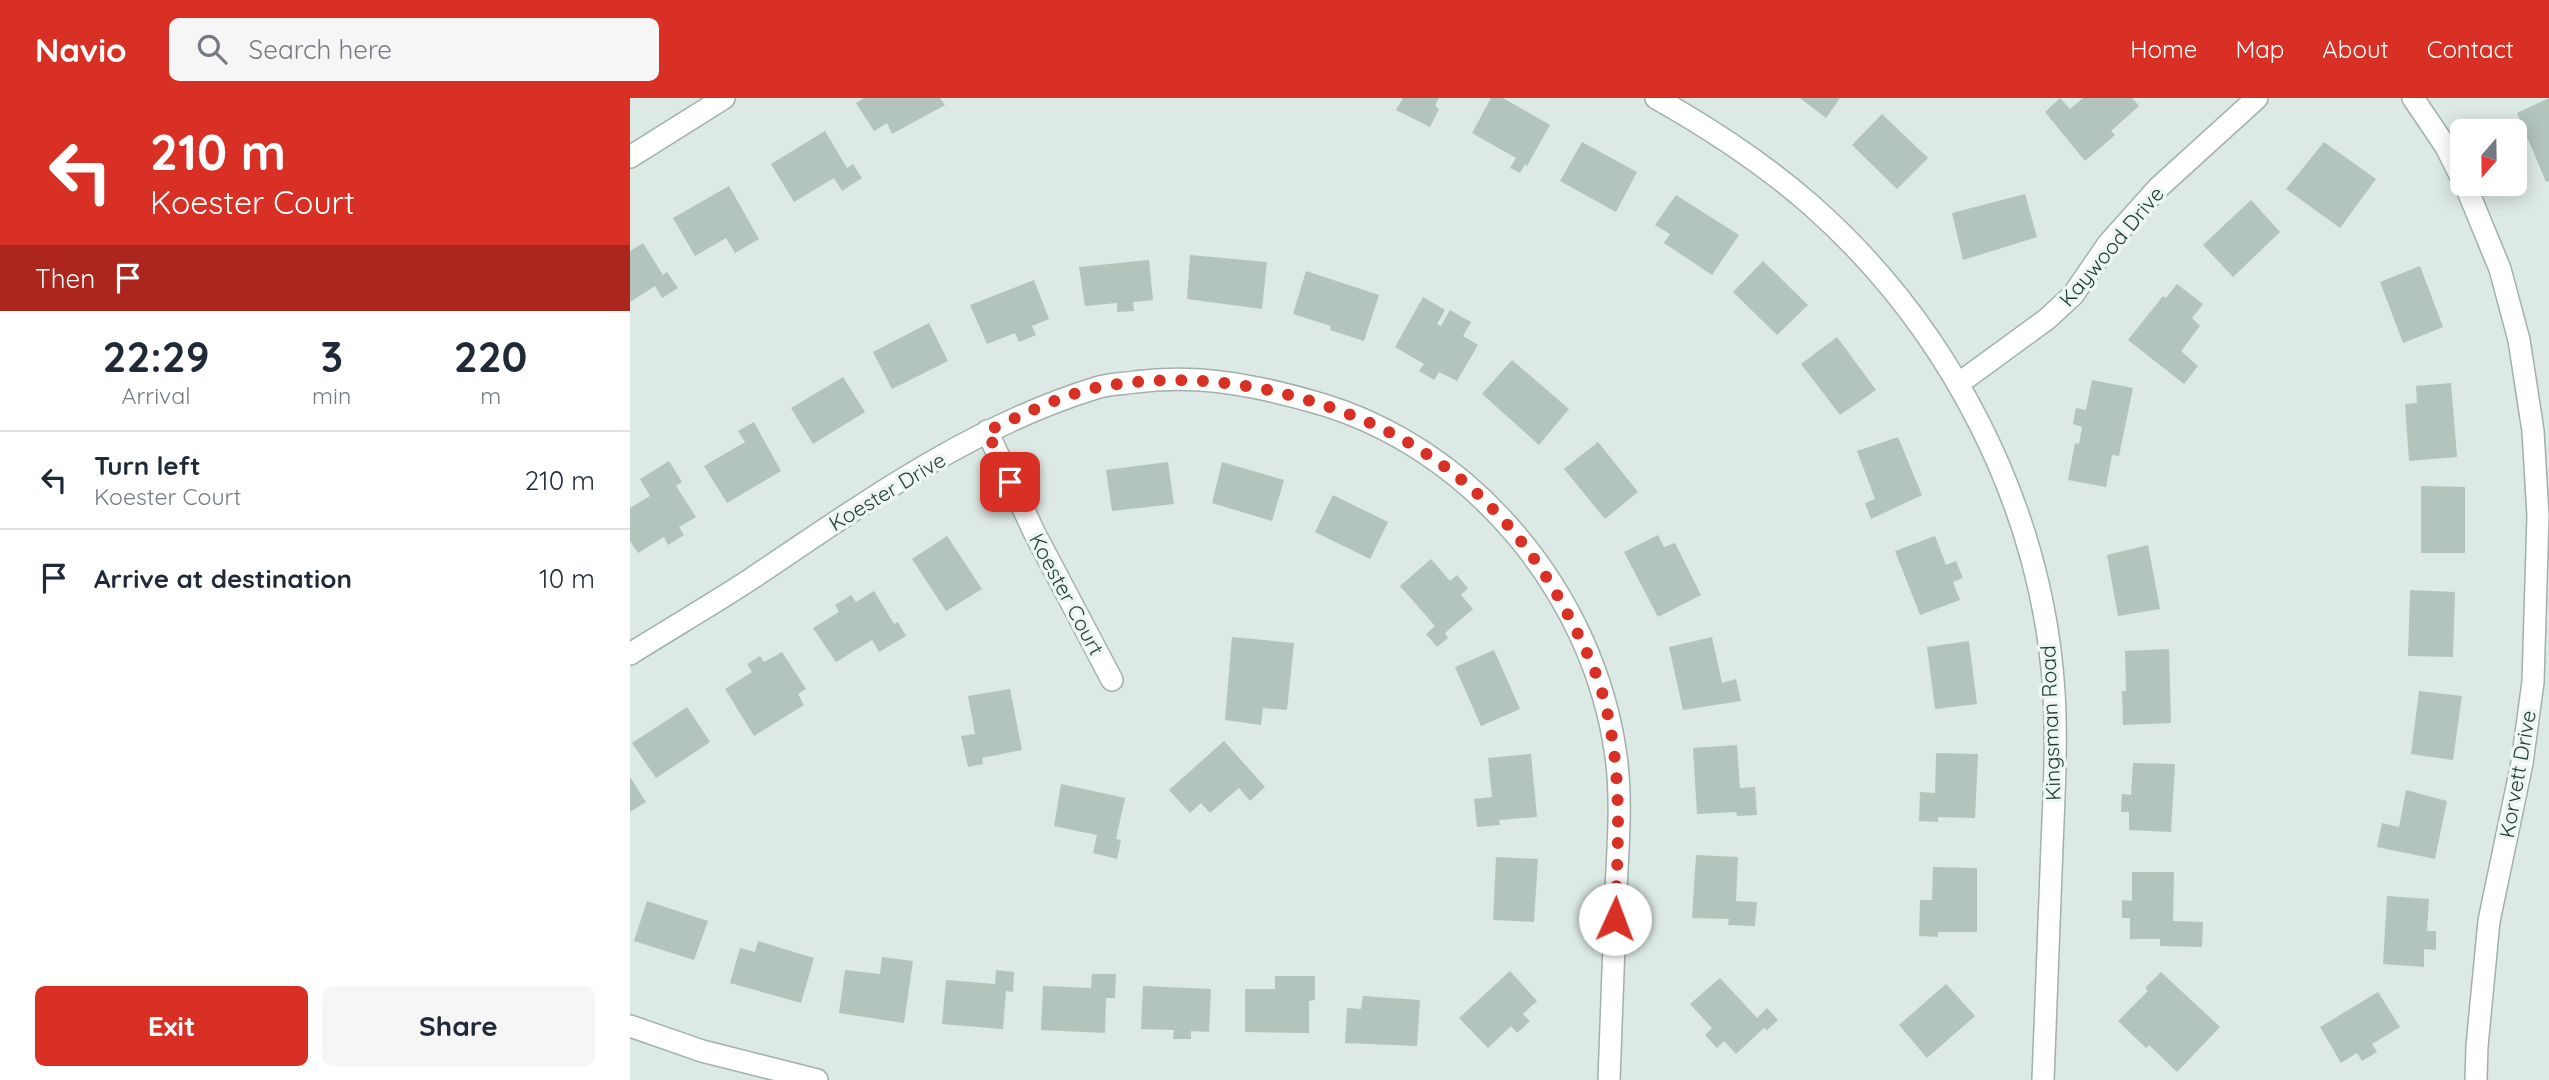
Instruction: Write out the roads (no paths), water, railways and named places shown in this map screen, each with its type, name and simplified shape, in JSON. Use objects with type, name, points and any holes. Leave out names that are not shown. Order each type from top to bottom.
[{"type":"street","points":[[630,157],[724,98]]},
{"type":"street","name":"Kingsman Road","points":[[1656,98],[1753,158],[1811,205],[1864,258],[1912,315],[1958,384],[1983,430],[2014,498],[2035,566],[2046,622],[2054,692],[2055,749],[2043,1080]]},
{"type":"street","name":"Kaywood Drive","points":[[1958,384],[2047,319],[2064,303],[2100,260],[2108,244],[2158,188],[2257,98]]},
{"type":"street","points":[[2413,98],[2450,155]]},
{"type":"street","name":"Korvett Drive","points":[[2470,196],[2500,269],[2519,340],[2533,431],[2538,516],[2532,682],[2522,763],[2489,921],[2476,1080]]},
{"type":"street","name":"Koester Drive","points":[[630,654],[747,581],[851,510],[987,431],[1041,406],[1102,386],[1157,379],[1213,380],[1268,389],[1342,410],[1392,432],[1438,460],[1488,503],[1528,550],[1587,649],[1605,702],[1616,756],[1620,811],[1609,1080]]},
{"type":"street","name":"Koester Court","points":[[987,431],[1034,532],[1112,680]]},
{"type":"street","points":[[630,1026],[702,1052],[817,1080]]}]
